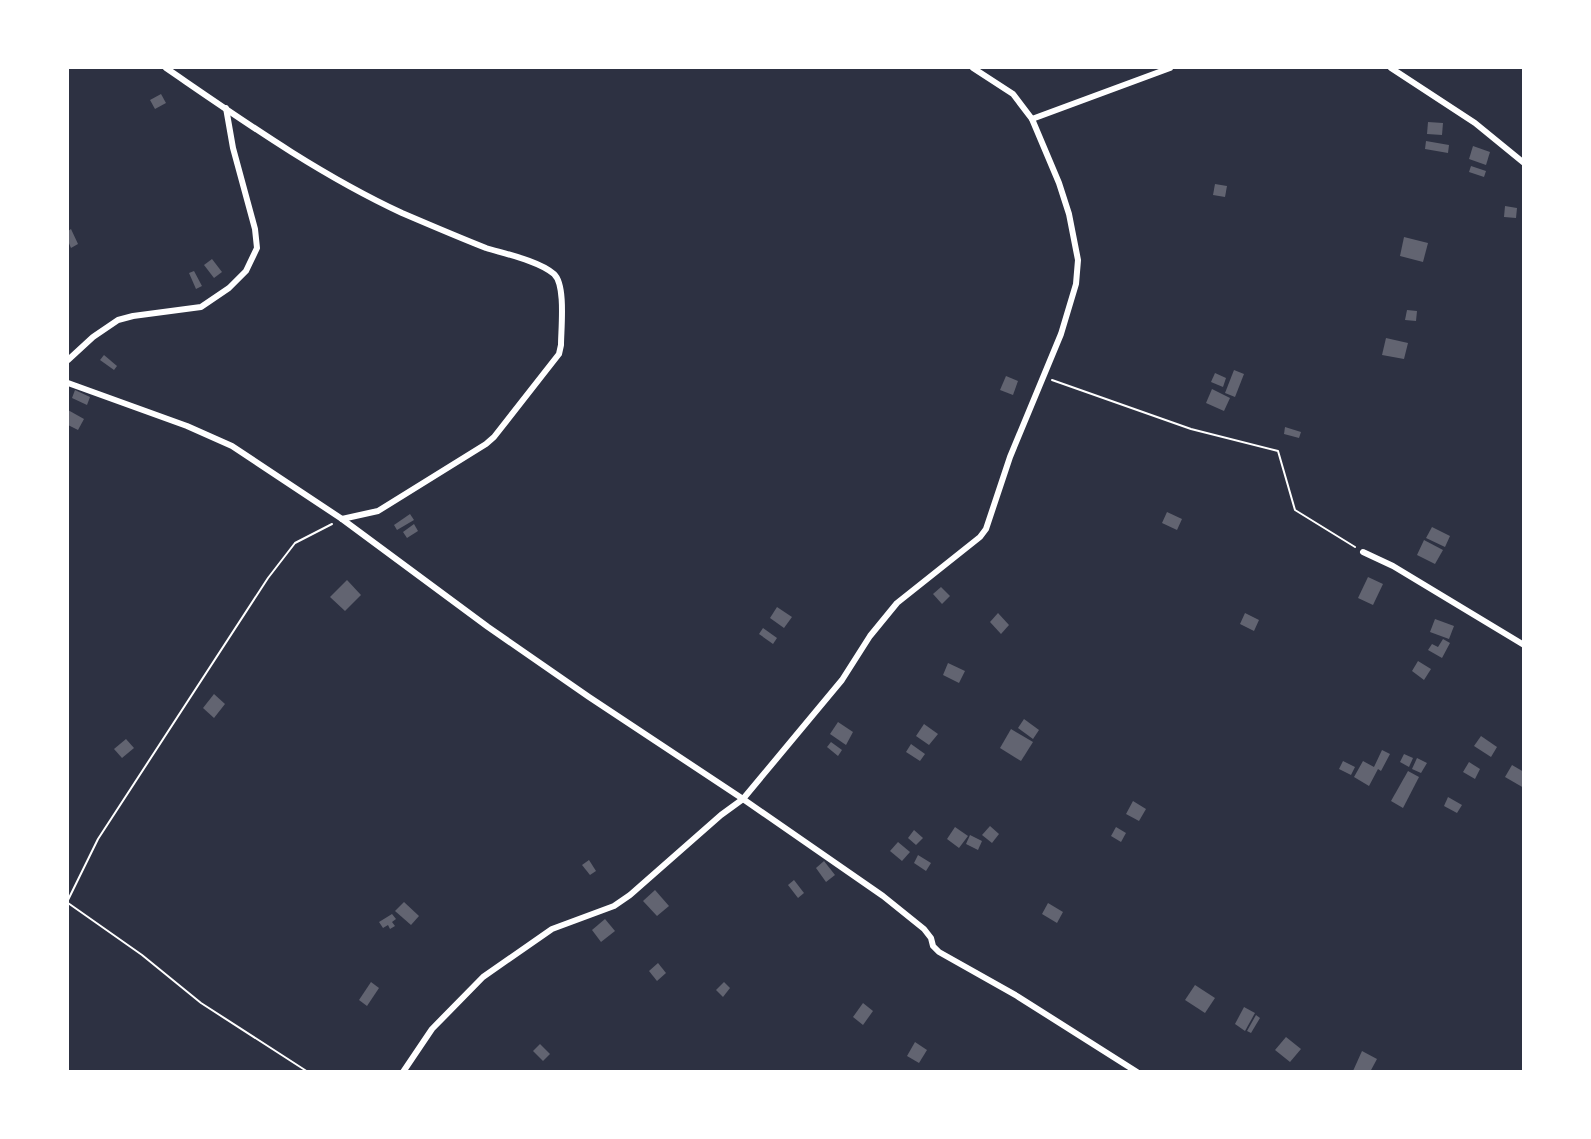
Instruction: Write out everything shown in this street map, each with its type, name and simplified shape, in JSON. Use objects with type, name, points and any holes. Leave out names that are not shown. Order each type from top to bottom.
[{"type":"street","points":[[166,68],[285,147],[400,211],[444,231],[530,262],[553,273],[560,285],[561,345],[559,354],[494,437],[381,509],[342,519]]},
{"type":"street","points":[[403,1071],[432,1029],[483,977],[552,930],[614,906],[743,799],[842,680],[870,636],[897,603],[984,533],[1010,457],[1061,334],[1076,284],[1078,260],[1069,214],[1059,183],[1032,119],[1013,94],[973,68]]},
{"type":"street","points":[[1032,119],[1170,68]]},
{"type":"street","points":[[1391,68],[1476,123],[1524,163]]},
{"type":"street","points":[[68,360],[93,337],[118,320],[201,307],[229,288],[246,272],[257,248],[255,229],[233,148],[226,108]]},
{"type":"street","points":[[68,383],[187,426],[232,446],[342,519],[552,671],[743,799],[903,911],[928,933],[933,946],[939,952],[1017,996],[1137,1071]]},
{"type":"street","points":[[1363,552],[1393,566],[1524,645]]},
{"type":"path","points":[[1042,377],[1191,429],[1278,451],[1295,510],[1363,552]]},
{"type":"path","points":[[308,1071],[201,1003],[142,955],[68,901],[98,839],[268,578],[295,543],[342,519]]},
{"type":"building","points":[[161,94],[166,103],[155,109],[150,100]]},
{"type":"building","points":[[1428,122],[1443,123],[1442,135],[1427,134]]},
{"type":"building","points":[[1426,141],[1449,145],[1448,153],[1425,149]]},
{"type":"building","points":[[1473,146],[1490,152],[1486,165],[1469,159]]},
{"type":"building","points":[[1471,166],[1486,171],[1484,177],[1469,172]]},
{"type":"building","points":[[1215,184],[1227,186],[1225,197],[1213,195]]},
{"type":"building","points":[[1505,206],[1517,208],[1516,218],[1504,217]]},
{"type":"building","points":[[71,229],[78,244],[71,248],[68,231]]},
{"type":"building","points":[[1404,237],[1428,243],[1423,262],[1400,256]]},
{"type":"building","points":[[212,259],[222,272],[214,278],[204,265]]},
{"type":"building","points":[[194,271],[202,286],[196,289],[189,273]]},
{"type":"building","points":[[1407,310],[1417,311],[1416,321],[1405,320]]},
{"type":"building","points":[[1386,338],[1408,343],[1404,359],[1382,355]]},
{"type":"building","points":[[104,355],[117,366],[114,370],[100,360]]},
{"type":"building","points":[[1234,370],[1244,374],[1235,397],[1225,393]]},
{"type":"building","points":[[1215,373],[1226,378],[1223,387],[1211,382]]},
{"type":"building","points":[[1006,376],[1018,381],[1013,395],[1000,390]]},
{"type":"building","points":[[1212,389],[1230,398],[1224,411],[1206,403]]},
{"type":"building","points":[[75,390],[90,397],[87,405],[72,398]]},
{"type":"building","points":[[68,410],[84,419],[78,430],[68,425]]},
{"type":"building","points":[[1285,427],[1301,432],[1299,438],[1284,434]]},
{"type":"building","points":[[1167,512],[1182,519],[1177,530],[1162,523]]},
{"type":"building","points":[[410,514],[414,520],[397,530],[394,525]]},
{"type":"building","points":[[414,524],[418,531],[407,538],[403,532]]},
{"type":"building","points":[[1432,527],[1450,536],[1445,547],[1426,538]]},
{"type":"building","points":[[1424,540],[1443,550],[1435,564],[1417,555]]},
{"type":"building","points":[[1368,577],[1383,584],[1373,605],[1358,598]]},
{"type":"building","points":[[347,580],[361,595],[345,611],[330,597]]},
{"type":"building","points":[[941,587],[950,596],[942,604],[933,594]]},
{"type":"building","points":[[777,607],[792,617],[784,628],[770,618]]},
{"type":"building","points":[[998,613],[1009,625],[1001,634],[990,622]]},
{"type":"building","points":[[1245,613],[1259,620],[1254,631],[1240,624]]},
{"type":"building","points":[[1435,619],[1454,626],[1449,639],[1430,632]]},
{"type":"building","points":[[763,628],[777,638],[773,644],[759,634]]},
{"type":"building","points":[[1443,639],[1450,643],[1442,658],[1428,650],[1432,644],[1438,647]]},
{"type":"building","points":[[1418,661],[1431,669],[1424,680],[1412,671]]},
{"type":"building","points":[[948,663],[965,671],[959,683],[943,675]]},
{"type":"building","points":[[214,694],[225,704],[214,718],[203,708]]},
{"type":"building","points":[[1024,719],[1039,730],[1033,739],[1018,728]]},
{"type":"building","points":[[838,722],[853,732],[846,745],[830,734]]},
{"type":"building","points":[[924,724],[938,734],[929,745],[916,736]]},
{"type":"building","points":[[1011,729],[1033,742],[1021,761],[1000,748]]},
{"type":"building","points":[[1481,736],[1497,747],[1491,757],[1474,746]]},
{"type":"building","points":[[126,739],[134,748],[122,758],[114,749]]},
{"type":"building","points":[[831,742],[842,750],[838,756],[827,747]]},
{"type":"building","points":[[911,744],[925,754],[920,761],[906,752]]},
{"type":"building","points":[[1382,750],[1390,754],[1381,771],[1378,769],[1369,786],[1354,777],[1363,761],[1374,767]]},
{"type":"building","points":[[1404,754],[1413,758],[1409,767],[1400,762]]},
{"type":"building","points":[[1417,758],[1427,763],[1421,773],[1412,769]]},
{"type":"building","points":[[1343,761],[1355,767],[1351,775],[1339,769]]},
{"type":"building","points":[[1469,762],[1480,769],[1475,779],[1463,772]]},
{"type":"building","points":[[1512,765],[1524,772],[1524,788],[1505,777]]},
{"type":"building","points":[[1408,771],[1419,777],[1403,808],[1391,801]]},
{"type":"building","points":[[1448,797],[1462,805],[1457,813],[1444,806]]},
{"type":"building","points":[[1133,801],[1146,809],[1139,821],[1126,814]]},
{"type":"building","points":[[990,826],[999,834],[992,843],[982,835]]},
{"type":"building","points":[[955,827],[968,836],[959,848],[947,839]]},
{"type":"building","points":[[1116,827],[1126,833],[1121,842],[1111,836]]},
{"type":"building","points":[[914,830],[923,838],[916,845],[908,838]]},
{"type":"building","points":[[970,835],[982,841],[978,850],[966,844]]},
{"type":"building","points":[[898,842],[910,852],[902,861],[890,851]]},
{"type":"building","points":[[918,855],[931,863],[926,871],[914,863]]},
{"type":"building","points":[[589,860],[596,871],[590,875],[582,865]]},
{"type":"building","points":[[824,861],[835,875],[826,882],[816,868]]},
{"type":"building","points":[[794,880],[804,893],[798,898],[788,885]]},
{"type":"building","points":[[655,890],[669,906],[657,916],[643,901]]},
{"type":"building","points":[[404,902],[419,916],[411,925],[395,911]]},
{"type":"building","points":[[1048,903],[1063,912],[1057,923],[1042,914]]},
{"type":"building","points":[[392,914],[396,919],[392,922],[395,926],[390,929],[388,925],[383,928],[379,922]]},
{"type":"building","points":[[605,919],[615,931],[601,942],[592,930]]},
{"type":"building","points":[[658,963],[666,973],[657,981],[649,971]]},
{"type":"building","points":[[371,982],[379,988],[367,1006],[359,1000]]},
{"type":"building","points":[[724,982],[730,988],[723,997],[716,990]]},
{"type":"building","points":[[1195,985],[1215,998],[1205,1013],[1185,1000]]},
{"type":"building","points":[[863,1003],[873,1011],[863,1025],[853,1017]]},
{"type":"building","points":[[1244,1007],[1255,1013],[1245,1031],[1235,1024]]},
{"type":"building","points":[[1256,1015],[1260,1018],[1251,1033],[1247,1031]]},
{"type":"building","points":[[1286,1037],[1301,1049],[1290,1062],[1275,1050]]},
{"type":"building","points":[[915,1042],[927,1050],[919,1063],[907,1056]]},
{"type":"building","points":[[540,1044],[550,1054],[543,1061],[533,1051]]},
{"type":"building","points":[[1362,1051],[1377,1059],[1370,1072],[1353,1071]]}]
